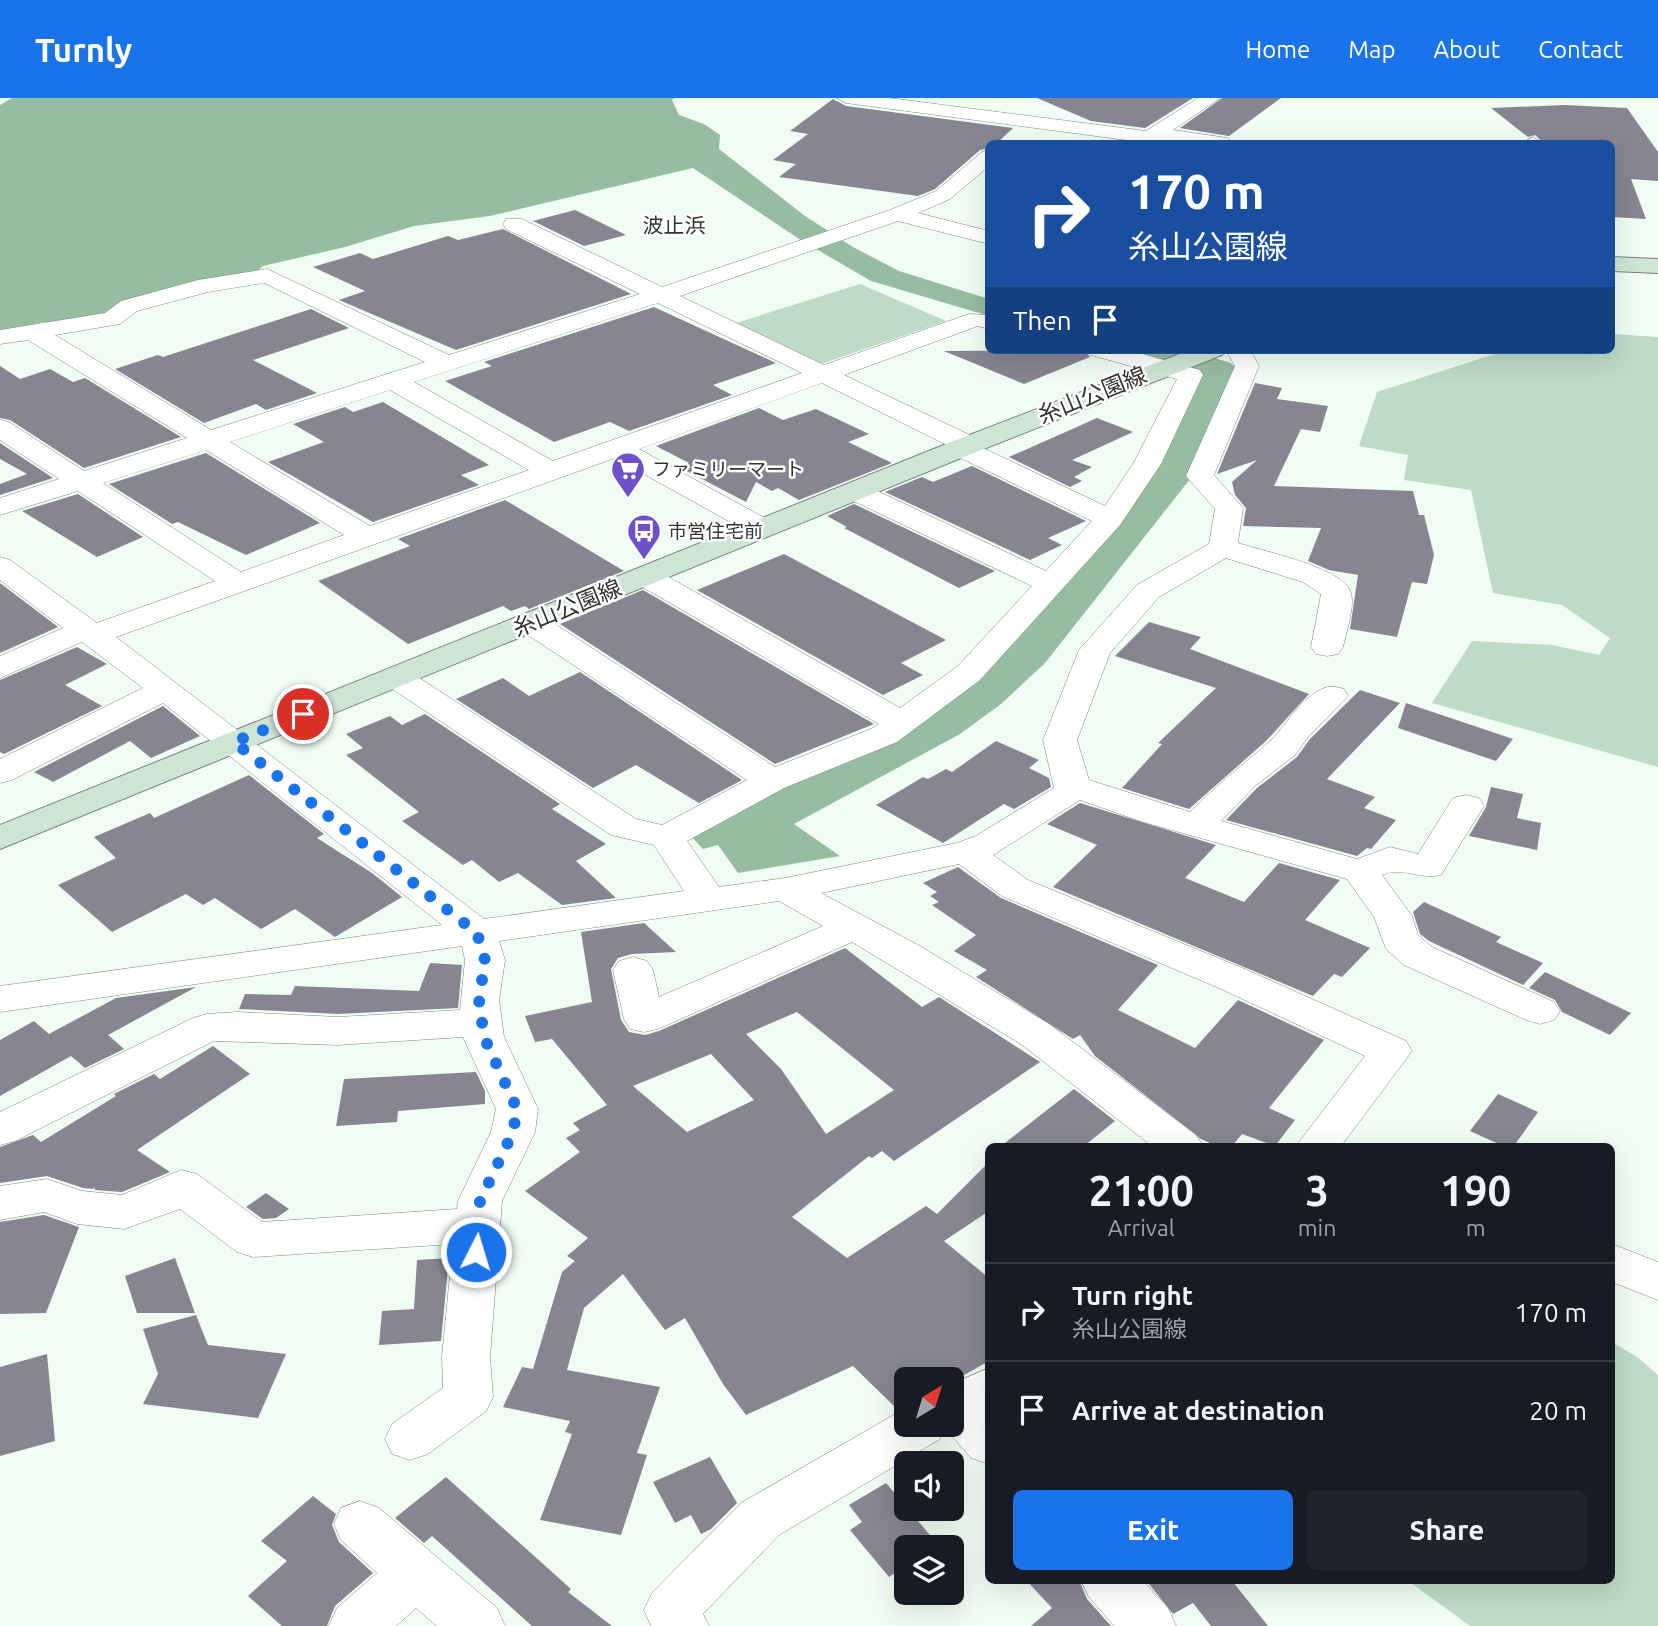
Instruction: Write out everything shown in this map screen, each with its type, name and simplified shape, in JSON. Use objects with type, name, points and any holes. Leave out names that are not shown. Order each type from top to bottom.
[{"type":"main road","points":[[1615,264],[1658,266]]},
{"type":"main road","name":"糸山公園線","points":[[0,838],[965,446],[1201,354]]},
{"type":"street","points":[[846,98],[1180,140]]},
{"type":"street","points":[[1145,137],[1211,98]]},
{"type":"street","points":[[1009,136],[1024,121]]},
{"type":"street","points":[[0,507],[207,438],[660,296],[829,239],[943,195],[985,159]]},
{"type":"street","points":[[897,214],[985,237]]},
{"type":"street","points":[[514,224],[825,375],[1111,519]]},
{"type":"street","points":[[0,337],[113,319],[129,306],[206,285],[267,276],[447,364]]},
{"type":"street","points":[[0,668],[89,632],[825,375],[977,319],[985,321]]},
{"type":"street","points":[[34,332],[365,536]]},
{"type":"street","points":[[396,677],[624,827],[667,837],[772,781],[885,735],[969,673],[1111,519],[1147,464],[1191,374],[1116,354]]},
{"type":"street","points":[[1223,548],[1229,508],[1200,476],[1247,366],[1240,354]]},
{"type":"street","points":[[393,381],[550,471]]},
{"type":"street","points":[[0,428],[236,582]]},
{"type":"street","points":[[617,448],[762,528]]},
{"type":"street","points":[[855,491],[1051,584]]},
{"type":"street","points":[[1073,786],[1060,740],[1096,650],[1148,591],[1223,548],[1314,576],[1336,590],[1337,599],[1327,647]]},
{"type":"street","points":[[0,566],[234,742],[477,933],[485,960],[479,1000],[484,1037],[517,1109],[513,1132],[480,1201],[466,1357],[468,1397],[410,1439]]},
{"type":"street","points":[[645,576],[901,723]]},
{"type":"street","points":[[530,622],[772,781]]},
{"type":"street","points":[[0,773],[165,689]]},
{"type":"street","points":[[1197,825],[1243,779],[1283,748],[1295,730],[1332,696]]},
{"type":"street","points":[[1073,786],[1197,825],[1360,871],[1393,916],[1400,940],[1418,956],[1540,1012]]},
{"type":"street","points":[[0,999],[785,890],[966,852],[989,844],[1066,795],[1073,786]]},
{"type":"street","points":[[1360,871],[1390,858],[1428,867],[1466,806]]},
{"type":"street","points":[[667,837],[708,899]]},
{"type":"street","points":[[966,852],[1015,888],[1234,979],[1391,1051],[1320,1143]]},
{"type":"street","points":[[785,890],[1035,1034],[1177,1143]]},
{"type":"street","points":[[633,970],[644,1019],[853,927]]},
{"type":"street","points":[[0,1130],[207,1028],[237,1026],[338,1031],[482,1022]]},
{"type":"street","points":[[0,1203],[47,1195],[77,1208],[124,1212],[162,1198],[181,1186],[253,1240],[478,1225]]},
{"type":"street","points":[[1615,1263],[1658,1282]]},
{"type":"street","points":[[964,1416],[985,1439]]},
{"type":"street","points":[[671,1621],[760,1519],[902,1437]]},
{"type":"street","points":[[360,1524],[477,1626]]},
{"type":"street","points":[[358,1626],[415,1574]]},
{"type":"street","points":[[1111,1584],[1148,1626]]},
{"type":"shaded area","points":[[12,98],[675,98],[672,100],[679,115],[704,124],[720,135],[719,149],[805,216],[853,247],[899,271],[985,298],[985,315],[871,281],[799,239],[693,168],[490,216],[414,226],[345,247],[263,266],[254,274],[106,316],[57,325],[44,322],[0,331],[0,105]]},
{"type":"shaded area","points":[[860,284],[946,321],[818,365],[733,324]]},
{"type":"shaded area","points":[[1615,334],[1658,337],[1658,767],[1432,703],[1472,641],[1552,645],[1599,655],[1610,638],[1562,605],[1493,593],[1471,490],[1404,480],[1408,455],[1359,446],[1377,392],[1495,354],[1615,354]]},
{"type":"shaded area","points":[[1144,354],[1201,354],[1231,363],[1236,368],[1233,391],[1224,390],[1198,469],[1045,663],[1001,704],[960,734],[794,824],[840,856],[738,873],[718,845],[703,849],[691,836],[791,780],[899,733],[1064,585],[1200,372]]},
{"type":"shaded area","points":[[1615,1344],[1637,1357],[1658,1375],[1658,1626],[1470,1626],[1412,1584],[1615,1584]]},
{"type":"building","points":[[1037,98],[1193,98],[1145,128],[1091,121]]},
{"type":"building","points":[[1222,98],[1281,98],[1229,136],[1180,128]]},
{"type":"building","points":[[833,99],[846,106],[1013,128],[1000,140],[985,140],[985,149],[980,150],[935,189],[918,196],[779,177],[796,164],[773,160],[808,134],[790,131]]},
{"type":"building","points":[[1565,105],[1627,108],[1658,152],[1658,181],[1631,179],[1646,219],[1615,217],[1615,140],[1541,140],[1535,135],[1528,137],[1491,108]]},
{"type":"building","points":[[575,210],[626,235],[584,246],[533,221]]},
{"type":"building","points":[[503,229],[631,294],[456,350],[339,300],[365,291],[313,267],[360,253],[373,259],[448,236],[458,240]]},
{"type":"building","points":[[654,307],[776,363],[713,385],[732,395],[629,431],[610,422],[554,442],[445,381],[492,366],[484,362]]},
{"type":"building","points":[[311,309],[349,328],[253,360],[317,393],[266,410],[256,404],[204,423],[115,369],[158,355],[163,357]]},
{"type":"building","points":[[944,351],[985,351],[985,354],[1088,354],[1090,357],[1024,384]]},
{"type":"building","points":[[0,366],[20,379],[50,369],[73,382],[85,378],[181,437],[84,468],[10,420],[0,418]]},
{"type":"building","points":[[1255,383],[1282,388],[1277,399],[1328,406],[1320,432],[1301,429],[1274,486],[1413,491],[1419,515],[1424,515],[1434,555],[1427,584],[1412,582],[1397,637],[1350,629],[1358,575],[1329,570],[1308,561],[1321,528],[1243,526],[1246,508],[1235,495],[1232,482],[1257,460],[1217,474]]},
{"type":"building","points":[[383,402],[489,465],[461,475],[479,485],[373,522],[268,462],[324,442],[293,424],[345,407],[353,412]]},
{"type":"building","points":[[759,408],[783,420],[816,409],[869,434],[848,442],[892,463],[799,500],[778,488],[772,491],[756,482],[746,502],[679,467],[689,463],[656,446]]},
{"type":"building","points":[[1097,418],[1133,432],[1072,460],[1092,467],[1074,477],[1082,481],[1070,487],[1009,457]]},
{"type":"building","points":[[0,443],[53,478],[0,495],[0,484],[27,474],[0,459]]},
{"type":"building","points":[[206,453],[320,523],[246,555],[178,522],[172,524],[109,484]]},
{"type":"building","points":[[972,466],[1086,521],[1048,538],[1062,545],[1030,560],[885,492],[922,477],[933,482]]},
{"type":"building","points":[[78,494],[143,537],[97,557],[22,511]]},
{"type":"building","points":[[505,500],[624,571],[529,609],[525,606],[511,611],[503,606],[408,644],[318,581],[410,546],[398,539]]},
{"type":"building","points":[[854,504],[995,571],[959,588],[844,528],[847,527],[827,516]]},
{"type":"building","points":[[784,554],[946,640],[901,663],[923,675],[883,695],[697,590]]},
{"type":"building","points":[[0,583],[58,627],[0,653]]},
{"type":"building","points":[[643,590],[874,724],[775,764],[560,624]]},
{"type":"building","points":[[1149,622],[1201,637],[1190,649],[1309,694],[1266,741],[1189,809],[1122,788],[1162,744],[1158,743],[1216,688],[1115,656]]},
{"type":"building","points":[[77,647],[107,664],[65,685],[102,706],[4,754],[0,752],[0,680]]},
{"type":"building","points":[[580,672],[742,780],[699,803],[636,765],[593,788],[456,699],[503,678],[529,696]]},
{"type":"building","points":[[1360,690],[1400,703],[1327,779],[1375,797],[1364,808],[1396,820],[1371,849],[1367,848],[1357,856],[1226,820],[1257,788],[1297,757],[1310,739]]},
{"type":"building","points":[[1406,703],[1513,739],[1496,761],[1398,728]]},
{"type":"building","points":[[163,706],[200,736],[151,758],[130,741],[53,782],[34,772]]},
{"type":"building","points":[[425,714],[560,804],[552,809],[606,844],[576,861],[616,898],[562,905],[518,873],[499,882],[472,860],[463,865],[402,821],[419,812],[346,755],[363,748],[346,734],[390,716],[402,725]]},
{"type":"building","points":[[996,741],[1039,760],[1029,768],[1049,778],[1051,787],[1014,809],[1004,804],[943,843],[876,805],[923,777],[928,779],[946,769],[952,772]]},
{"type":"building","points":[[249,775],[324,834],[317,838],[372,873],[402,897],[335,937],[295,909],[261,929],[215,898],[203,905],[186,894],[112,932],[58,885],[116,858],[94,837],[150,813],[154,818]]},
{"type":"building","points":[[1491,787],[1523,794],[1517,818],[1541,823],[1537,850],[1469,836],[1486,807]]},
{"type":"building","points":[[1080,803],[1216,845],[1185,878],[1244,902],[1279,863],[1340,880],[1305,920],[1370,948],[1342,977],[1334,974],[1313,996],[1053,887],[1097,845],[1047,824]]},
{"type":"building","points":[[958,867],[1001,898],[1158,965],[1118,1010],[1195,1048],[1238,1000],[1324,1040],[1269,1108],[1295,1120],[1277,1143],[1267,1143],[1242,1134],[1234,1143],[1210,1143],[1201,1139],[1095,1056],[1080,1035],[1073,1039],[976,977],[987,970],[954,951],[976,935],[932,905],[939,902],[930,896],[937,892],[923,883]]},
{"type":"building","points":[[1424,902],[1501,937],[1496,942],[1543,963],[1523,985],[1429,941],[1420,934],[1413,912]]},
{"type":"building","points":[[644,923],[676,952],[632,954],[618,958],[611,969],[621,1020],[629,1032],[645,1035],[659,1031],[845,948],[922,1007],[939,997],[1040,1062],[894,1161],[882,1151],[872,1158],[869,1156],[792,1217],[847,1258],[926,1206],[937,1214],[985,1166],[985,1214],[944,1241],[985,1275],[985,1363],[964,1375],[964,1367],[894,1367],[894,1406],[853,1366],[746,1415],[723,1384],[685,1318],[665,1330],[623,1274],[584,1308],[567,1370],[660,1387],[637,1453],[647,1455],[621,1535],[540,1520],[572,1434],[565,1432],[570,1421],[503,1407],[522,1367],[533,1369],[562,1272],[575,1261],[567,1256],[588,1238],[525,1191],[580,1152],[566,1138],[580,1130],[573,1123],[607,1105],[552,1039],[535,1042],[525,1016],[592,1002],[581,932]],"holes":[[[797,1012],[894,1090],[826,1134],[781,1069],[746,1034]],[[711,1054],[754,1100],[687,1132],[633,1086]]]},
{"type":"building","points":[[430,963],[462,965],[458,1008],[338,1014],[239,1009],[245,994],[291,995],[295,986],[419,991]]},
{"type":"building","points":[[1545,972],[1631,1013],[1610,1035],[1562,1012],[1555,1000],[1529,988]]},
{"type":"building","points":[[196,987],[108,1035],[124,1049],[85,1068],[71,1056],[0,1096],[0,1040],[34,1021],[49,1034],[116,998]]},
{"type":"building","points":[[213,1046],[250,1074],[137,1150],[170,1172],[122,1192],[95,1190],[94,1187],[83,1188],[47,1176],[0,1183],[0,1147],[33,1135],[41,1142],[116,1096],[114,1094],[154,1074],[160,1079]]},
{"type":"building","points":[[476,1072],[485,1091],[485,1104],[398,1111],[397,1122],[336,1126],[344,1079]]},
{"type":"building","points":[[1074,1089],[1115,1121],[1088,1143],[1005,1143]]},
{"type":"building","points":[[1498,1094],[1538,1112],[1516,1143],[1496,1143],[1470,1131]]},
{"type":"building","points":[[266,1193],[289,1209],[276,1218],[263,1219],[246,1207]]},
{"type":"building","points":[[44,1215],[79,1227],[46,1313],[0,1314],[0,1222]]},
{"type":"building","points":[[175,1258],[195,1313],[137,1313],[125,1276]]},
{"type":"building","points":[[449,1258],[441,1341],[379,1345],[382,1311],[414,1309],[417,1260]]},
{"type":"building","points":[[196,1315],[208,1345],[286,1354],[258,1418],[143,1404],[158,1374],[143,1329]]},
{"type":"building","points":[[47,1354],[55,1441],[0,1456],[0,1367]]},
{"type":"building","points":[[710,1457],[737,1503],[711,1529],[701,1534],[691,1515],[675,1523],[653,1482]]},
{"type":"building","points":[[446,1477],[571,1589],[568,1592],[612,1626],[532,1626],[432,1536],[424,1543],[395,1518]]},
{"type":"building","points":[[886,1483],[894,1492],[894,1521],[918,1521],[930,1535],[894,1535],[894,1574],[889,1577],[850,1530],[862,1522],[849,1505]]},
{"type":"building","points":[[313,1496],[336,1514],[332,1525],[339,1542],[373,1573],[335,1606],[327,1626],[282,1626],[248,1596],[287,1561],[261,1541]]},
{"type":"building","points":[[1030,1584],[1081,1584],[1087,1599],[1111,1626],[1031,1626],[1052,1608]]},
{"type":"building","points":[[1149,1584],[1235,1584],[1268,1626],[1211,1626],[1193,1603],[1173,1614]]},
{"type":"place","name":"ファミリーマート","points":[[628,499]]},
{"type":"place","name":"市営住宅前","points":[[644,561]]},
{"type":"district","name":"波止浜","points":[[674,226]]},
{"type":"route","points":[[303,714],[234,742],[477,933],[485,960],[479,1000],[484,1037],[517,1109],[513,1132],[480,1201],[476,1252]]}]
